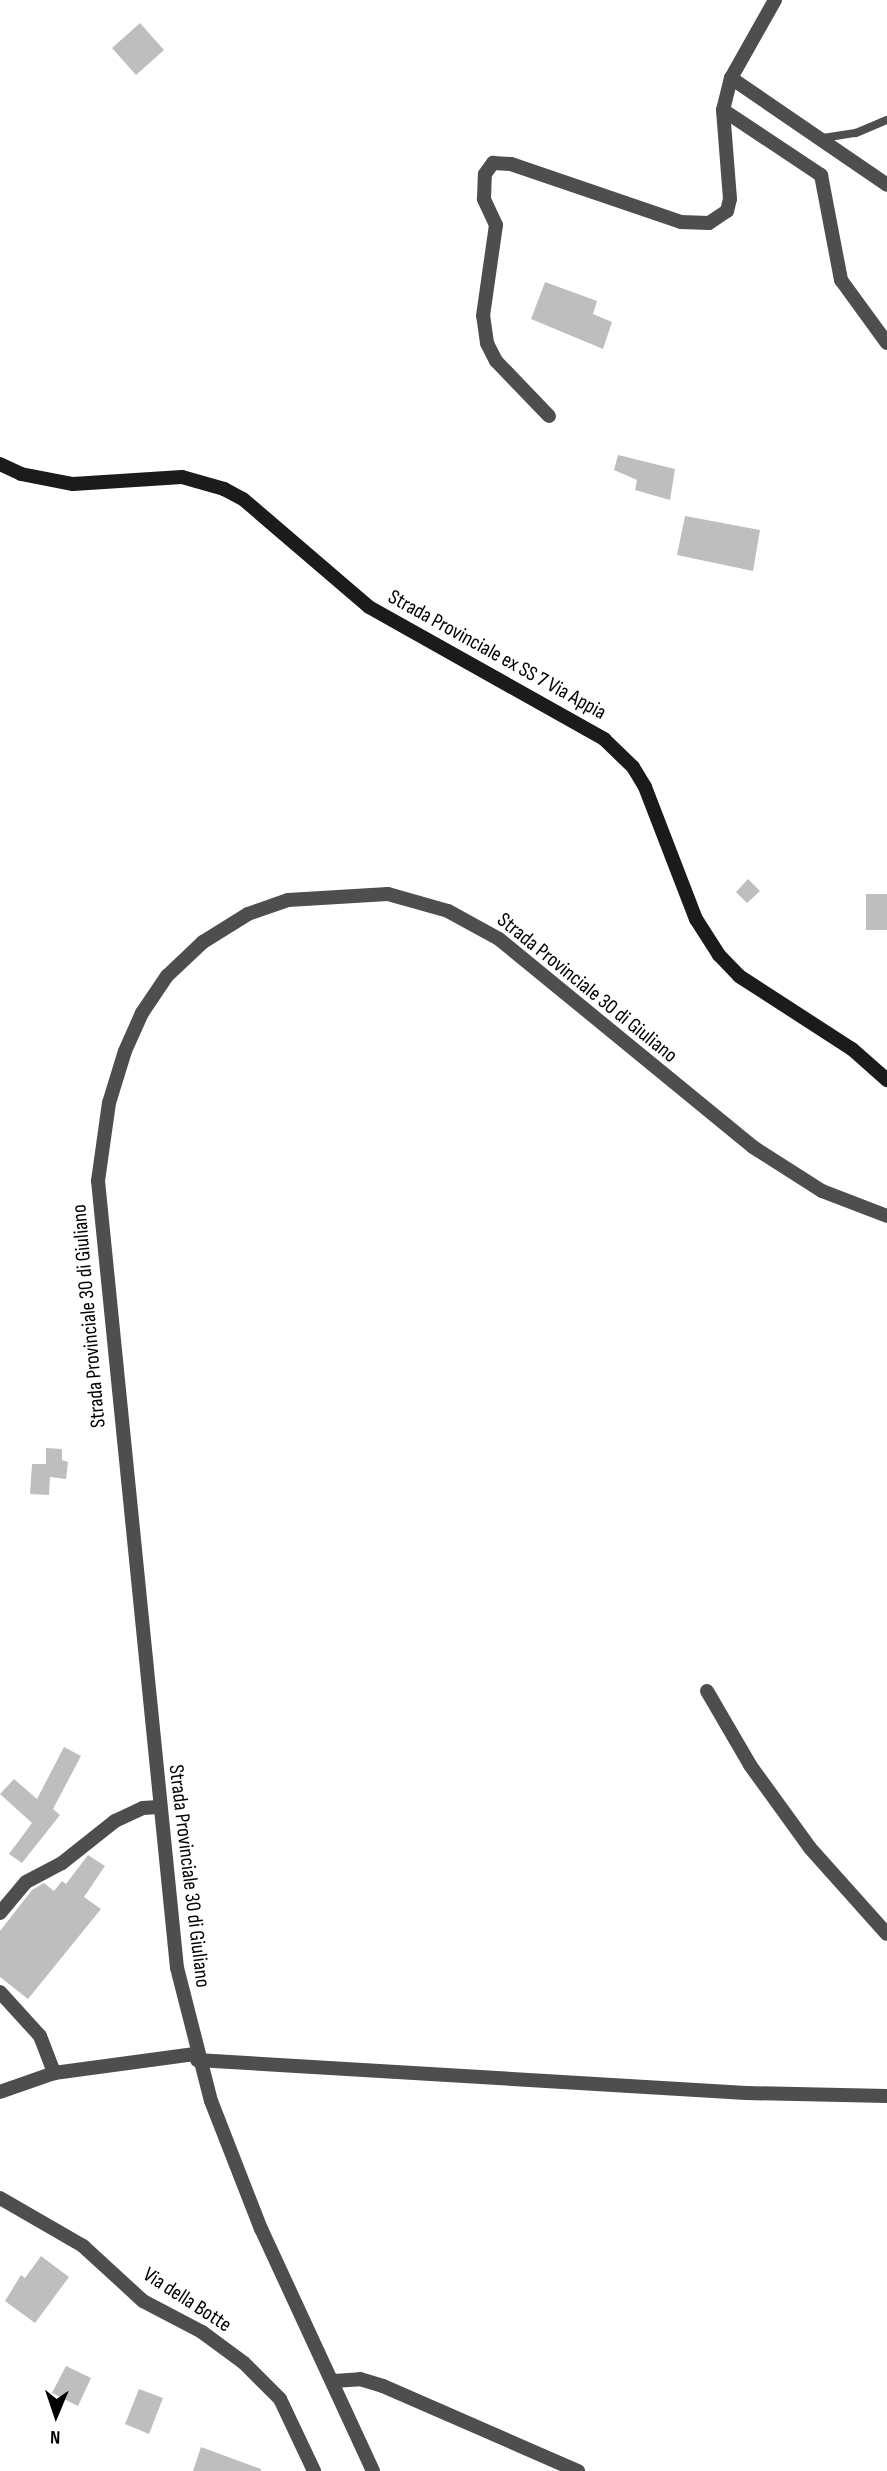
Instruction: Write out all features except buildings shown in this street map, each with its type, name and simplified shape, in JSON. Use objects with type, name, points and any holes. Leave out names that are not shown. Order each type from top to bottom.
[{"type":"main road","name":"Strada Provinciale ex SS 7 Via Appia","points":[[0,464],[21,474],[73,484],[182,477],[224,489],[243,499],[369,607],[604,739],[633,767],[645,787],[696,919],[719,955],[739,976],[852,1049],[887,1080]]},
{"type":"street","points":[[549,416],[496,361],[487,343],[483,316],[496,225],[484,200],[485,174],[493,163],[512,164],[681,222],[709,223],[727,211],[730,199],[723,110],[731,78],[775,0]]},
{"type":"street","points":[[731,78],[887,184]]},
{"type":"street","points":[[723,110],[821,175],[841,280],[887,343]]},
{"type":"street","name":"Strada Provinciale 30 di Giuliano","points":[[373,2471],[334,2381],[261,2229],[196,2057],[177,1968],[158,1807],[98,1181],[109,1103],[125,1051],[142,1013],[167,976],[203,943],[248,914],[288,900],[388,894],[448,911],[499,939],[753,1147],[822,1191],[887,1216]]},
{"type":"street","points":[[707,1691],[750,1765],[810,1848],[887,1934]]},
{"type":"street","points":[[0,1913],[26,1882],[62,1863],[116,1821],[143,1808],[158,1807]]},
{"type":"street","points":[[0,1992],[40,2036],[54,2073]]},
{"type":"street","points":[[0,2092],[54,2073],[196,2057],[771,2095],[887,2096]]},
{"type":"street","name":"Via della Botte","points":[[0,2198],[83,2246],[143,2301],[202,2333],[244,2363],[280,2399],[314,2471]]},
{"type":"street","points":[[334,2381],[360,2379],[383,2386],[578,2471]]},
{"type":"lane","points":[[823,138],[856,133],[887,120]]}]
